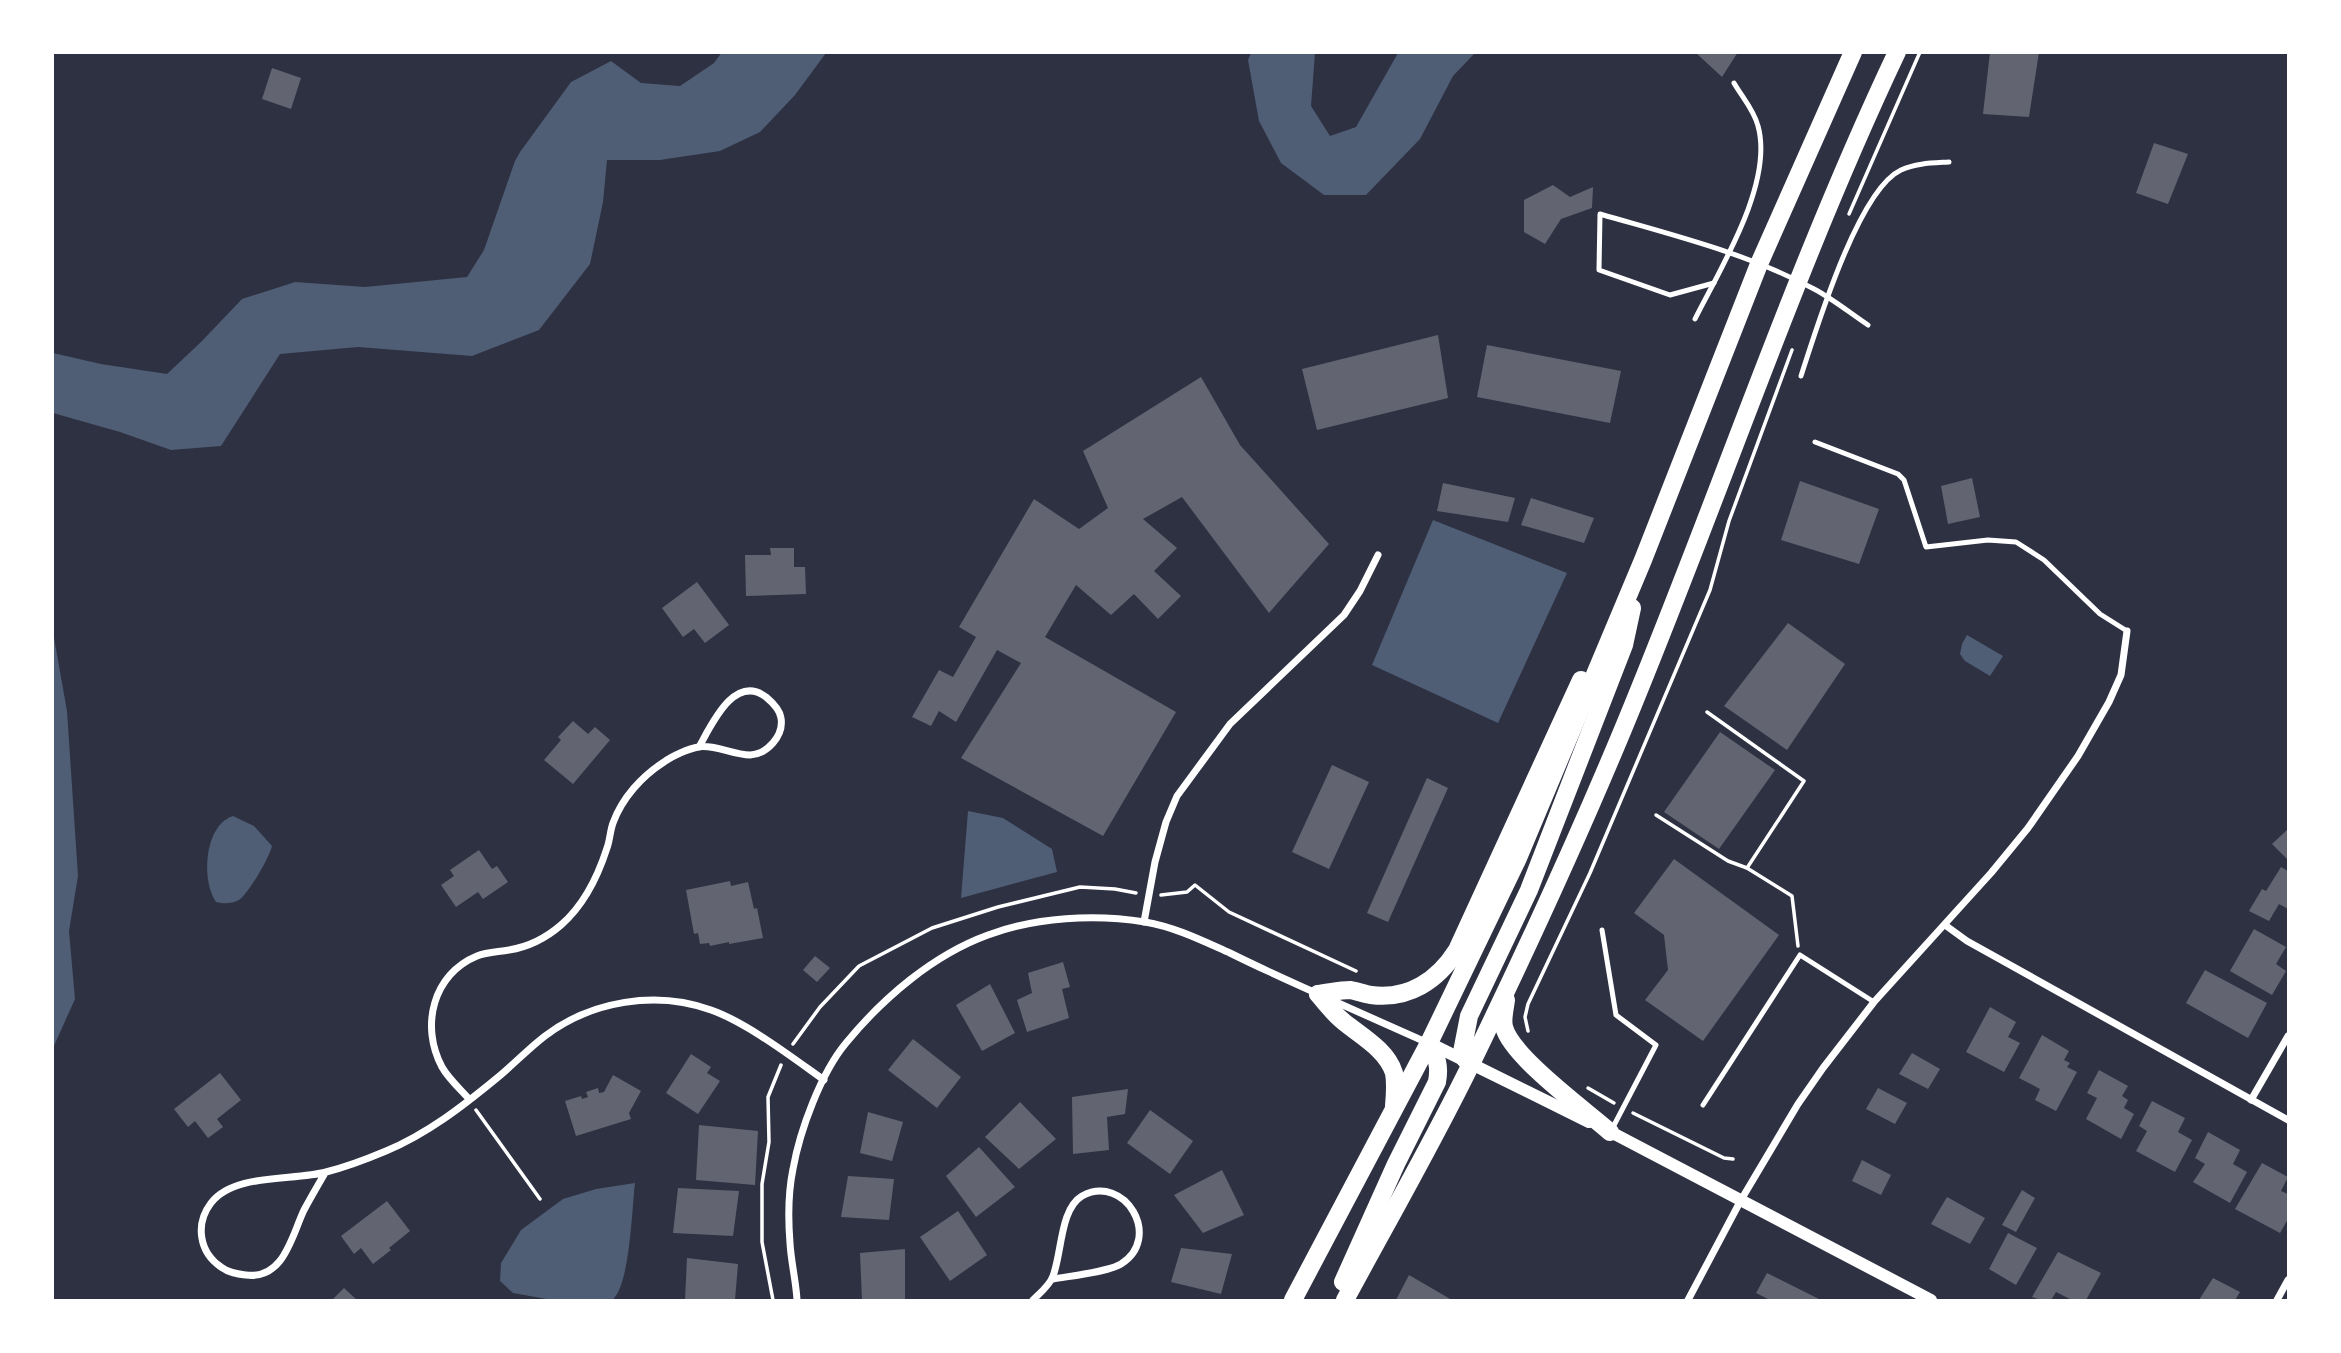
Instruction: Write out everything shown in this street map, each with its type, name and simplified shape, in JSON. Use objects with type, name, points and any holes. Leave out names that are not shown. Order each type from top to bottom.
[{"type":"main road","points":[[1293,1300],[1429,1043],[1518,858],[1643,560],[1759,264],[1853,52]]},
{"type":"main road","points":[[1345,1300],[1471,1064],[1579,831],[1665,626],[1797,281],[1897,52]]},
{"type":"main road","points":[[1471,1064],[1462,1052],[1469,1016],[1529,890],[1624,645],[1643,560]]},
{"type":"main road","points":[[1393,1113],[1395,1084],[1393,1070],[1387,1059],[1329,1009],[1318,994],[1351,990],[1372,996],[1406,993],[1436,978],[1447,965],[1457,950],[1583,675],[1622,611]]},
{"type":"main road","points":[[1508,986],[1503,1021],[1511,1043],[1610,1132]]},
{"type":"main road","points":[[1336,1300],[1365,1231],[1437,1082],[1437,1058],[1429,1043]]},
{"type":"street","points":[[1144,922],[1155,862],[1166,822],[1177,796],[1230,724],[1343,615],[1360,592],[1378,555]]},
{"type":"street","points":[[1688,1300],[1741,1200],[1798,1104],[1874,1002],[1992,873],[2028,828],[2078,756],[2109,702],[2120,675],[2127,631]]},
{"type":"street","points":[[469,1099],[443,1069],[430,1035],[430,1019],[444,981],[461,963],[481,954],[522,947],[543,938],[577,909],[607,847],[613,823],[644,777],[666,760],[699,747],[752,755],[761,752],[773,744],[779,733],[781,718],[774,704],[762,694],[737,694],[720,710],[699,747]]},
{"type":"street","points":[[799,1300],[790,1242],[789,1199],[796,1156],[824,1080],[845,1044],[884,1003],[923,970],[951,952],[989,934],[1038,922],[1090,918],[1144,922],[1167,927],[1429,1043],[1610,1132],[1931,1300]]},
{"type":"street","points":[[1945,925],[1966,941],[2288,1120]]},
{"type":"street","points":[[325,1173],[304,1210],[283,1259],[272,1269],[255,1276],[236,1274],[222,1268],[208,1255],[201,1237],[202,1219],[212,1202],[226,1189],[243,1184],[325,1173],[388,1150],[429,1129],[497,1079],[545,1036],[576,1016],[611,1004],[642,1000],[674,1002],[712,1010],[786,1053],[824,1080]]},
{"type":"street","points":[[2251,1100],[2288,1036]]},
{"type":"street","points":[[1033,1300],[1053,1279],[1064,1223],[1081,1197],[1110,1192],[1123,1199],[1137,1214],[1140,1231],[1130,1256],[1120,1265],[1053,1279]]},
{"type":"street","points":[[2277,1300],[2288,1280]]},
{"type":"lane","points":[[1695,319],[1730,253],[1745,218],[1758,173],[1761,147],[1758,124],[1734,83]]},
{"type":"lane","points":[[1801,376],[1827,297],[1864,211],[1883,184],[1900,170],[1921,164],[1949,162]]},
{"type":"lane","points":[[1714,283],[1670,295],[1599,270],[1600,214],[1759,264],[1827,297],[1868,325]]},
{"type":"lane","points":[[1815,442],[1898,474],[1904,480],[1926,547],[1988,540],[2015,542],[2044,560],[2100,614],[2127,631]]},
{"type":"lane","points":[[1602,930],[1616,1015],[1656,1045],[1610,1132]]},
{"type":"lane","points":[[1703,1105],[1800,955],[1874,1002]]},
{"type":"path","points":[[1848,216],[1920,52]]},
{"type":"path","points":[[1511,1043],[1528,1034],[1525,1017],[1528,1004],[1590,873],[1710,590],[1729,521],[1794,346]]},
{"type":"path","points":[[1707,712],[1804,781],[1747,868]]},
{"type":"path","points":[[1656,815],[1728,861],[1747,868],[1792,896],[1800,955]]},
{"type":"path","points":[[773,1300],[762,1242],[762,1184],[769,1142],[768,1097],[786,1053],[820,1007],[859,966],[932,929],[998,907],[1080,887],[1115,889],[1149,896],[1187,892],[1195,885],[1229,912],[1366,976]]},
{"type":"path","points":[[1583,1086],[1675,1135],[1724,1158],[1733,1158]]},
{"type":"path","points":[[469,1099],[540,1199]]},
{"type":"water","points":[[722,52],[826,53],[795,95],[760,132],[720,151],[660,160],[607,160],[603,202],[590,264],[539,330],[472,356],[358,347],[280,354],[221,446],[171,450],[53,413],[53,353],[101,364],[167,374],[242,299],[295,282],[365,287],[467,277],[484,250],[515,161],[571,82],[611,61],[641,83],[680,86],[714,63]]},
{"type":"water","points":[[1251,53],[1315,53],[1311,106],[1330,136],[1356,127],[1398,53],[1475,53],[1453,76],[1420,139],[1366,195],[1324,195],[1281,163],[1259,121],[1248,60]]},
{"type":"water","points":[[1433,520],[1567,573],[1498,723],[1372,665]]},
{"type":"water","points":[[53,632],[67,711],[78,876],[69,931],[75,999],[53,1048]]},
{"type":"water","points":[[1967,635],[2003,656],[1990,676],[1965,661],[1960,654]]},
{"type":"water","points":[[968,811],[1003,818],[1052,849],[1057,872],[961,898]]},
{"type":"water","points":[[233,816],[254,826],[272,846],[258,875],[243,896],[233,902],[222,903],[216,902],[211,893],[208,854],[216,830],[223,821]]},
{"type":"water","points":[[635,1183],[623,1280],[612,1300],[552,1300],[513,1293],[500,1281],[501,1263],[521,1230],[563,1199],[596,1189]]},
{"type":"building","points":[[1695,52],[1738,52],[1722,77]]},
{"type":"building","points":[[1990,52],[2039,52],[2029,117],[1983,114]]},
{"type":"building","points":[[272,68],[301,78],[291,109],[262,99]]},
{"type":"building","points":[[2154,143],[2188,154],[2168,204],[2136,193]]},
{"type":"building","points":[[1553,185],[1570,197],[1593,187],[1592,208],[1561,219],[1545,244],[1524,232],[1524,200]]},
{"type":"building","points":[[1438,335],[1448,398],[1317,430],[1302,369]]},
{"type":"building","points":[[1487,345],[1621,371],[1610,423],[1477,397]]},
{"type":"building","points":[[1201,377],[1240,445],[1329,544],[1269,613],[1182,497],[1143,519],[1177,548],[1154,571],[1181,596],[1158,619],[1134,594],[1111,615],[1076,585],[1045,637],[1176,712],[1103,836],[961,758],[1021,663],[997,650],[956,722],[939,711],[931,726],[912,717],[939,670],[953,677],[976,637],[959,627],[1034,499],[1079,529],[1108,508],[1083,451]]},
{"type":"building","points":[[1972,478],[1980,517],[1948,524],[1941,486]]},
{"type":"building","points":[[1800,481],[1879,509],[1859,564],[1781,540]]},
{"type":"building","points":[[1443,483],[1515,498],[1508,522],[1437,511]]},
{"type":"building","points":[[1531,498],[1594,518],[1584,543],[1521,525]]},
{"type":"building","points":[[770,548],[794,548],[794,567],[805,567],[806,594],[746,596],[745,555],[771,555]]},
{"type":"building","points":[[697,582],[729,625],[705,643],[694,629],[683,637],[662,608]]},
{"type":"building","points":[[1788,623],[1845,664],[1787,750],[1724,706]]},
{"type":"building","points":[[573,721],[588,734],[595,727],[610,740],[573,784],[544,760],[561,740],[558,737]]},
{"type":"building","points":[[1720,732],[1775,770],[1719,849],[1664,812]]},
{"type":"building","points":[[1332,765],[1369,782],[1329,869],[1292,852]]},
{"type":"building","points":[[1427,778],[1448,788],[1388,922],[1367,913]]},
{"type":"building","points":[[2288,829],[2288,860],[2272,844]]},
{"type":"building","points":[[479,850],[492,869],[497,866],[508,882],[483,899],[478,892],[456,907],[441,885],[454,876],[450,870]]},
{"type":"building","points":[[1674,859],[1779,935],[1703,1041],[1645,1000],[1668,970],[1664,935],[1634,913]]},
{"type":"building","points":[[2281,867],[2288,871],[2288,909],[2279,904],[2269,921],[2249,911],[2262,889],[2266,891]]},
{"type":"building","points":[[730,881],[731,886],[748,882],[763,938],[710,946],[709,943],[700,944],[698,933],[694,934],[686,890]]},
{"type":"building","points":[[2254,929],[2286,947],[2276,964],[2286,971],[2272,995],[2230,971]]},
{"type":"building","points":[[815,956],[830,968],[817,982],[803,970]]},
{"type":"building","points":[[1063,962],[1070,987],[1062,989],[1069,1018],[1027,1032],[1017,1000],[1032,993],[1028,973]]},
{"type":"building","points":[[2205,970],[2267,1003],[2248,1038],[2186,1003]]},
{"type":"building","points":[[990,984],[1015,1033],[982,1051],[956,1005]]},
{"type":"building","points":[[1990,1007],[2016,1022],[2008,1037],[2020,1043],[2004,1072],[1966,1052]]},
{"type":"building","points":[[2042,1035],[2069,1051],[2064,1060],[2070,1063],[2067,1067],[2077,1072],[2056,1111],[2035,1100],[2040,1089],[2019,1078]]},
{"type":"building","points":[[913,1039],[961,1077],[937,1108],[888,1070]]},
{"type":"building","points":[[1912,1053],[1940,1069],[1928,1089],[1899,1074]]},
{"type":"building","points":[[691,1054],[711,1067],[707,1073],[720,1081],[698,1114],[666,1093]]},
{"type":"building","points":[[2099,1070],[2128,1086],[2122,1096],[2128,1100],[2124,1108],[2134,1114],[2121,1139],[2086,1119],[2097,1098],[2087,1093]]},
{"type":"building","points":[[220,1073],[241,1100],[217,1119],[223,1127],[208,1138],[195,1121],[188,1127],[174,1109]]},
{"type":"building","points":[[613,1075],[641,1091],[629,1113],[631,1119],[576,1136],[565,1101],[581,1096],[582,1099],[588,1097],[586,1092],[598,1088],[599,1093],[604,1092]]},
{"type":"building","points":[[1878,1088],[1907,1103],[1895,1124],[1866,1109]]},
{"type":"building","points":[[1128,1089],[1125,1114],[1107,1117],[1109,1150],[1073,1154],[1072,1097]]},
{"type":"building","points":[[2152,1101],[2185,1118],[2178,1132],[2192,1140],[2175,1172],[2136,1151],[2147,1131],[2139,1126]]},
{"type":"building","points":[[1020,1102],[1056,1139],[1019,1169],[985,1137]]},
{"type":"building","points":[[1150,1110],[1193,1141],[1170,1174],[1127,1143]]},
{"type":"building","points":[[868,1112],[903,1122],[892,1161],[860,1153]]},
{"type":"building","points":[[699,1125],[758,1131],[755,1185],[696,1180]]},
{"type":"building","points":[[2208,1132],[2240,1150],[2233,1164],[2247,1172],[2230,1203],[2193,1182],[2205,1164],[2195,1158]]},
{"type":"building","points":[[979,1147],[1015,1187],[976,1217],[946,1176]]},
{"type":"building","points":[[1862,1160],[1891,1175],[1881,1195],[1852,1181]]},
{"type":"building","points":[[2262,1163],[2288,1177],[2281,1191],[2288,1194],[2288,1219],[2280,1233],[2235,1209]]},
{"type":"building","points":[[1222,1170],[1244,1215],[1203,1233],[1174,1195]]},
{"type":"building","points":[[848,1176],[894,1179],[889,1220],[841,1217]]},
{"type":"building","points":[[678,1188],[739,1191],[733,1236],[673,1233]]},
{"type":"building","points":[[2022,1190],[2035,1198],[2016,1232],[2002,1225]]},
{"type":"building","points":[[1947,1197],[1985,1218],[1970,1244],[1931,1224]]},
{"type":"building","points":[[387,1201],[410,1231],[373,1264],[361,1248],[354,1254],[341,1236]]},
{"type":"building","points":[[958,1211],[987,1255],[950,1281],[920,1237]]},
{"type":"building","points":[[2008,1233],[2037,1248],[2016,1285],[1989,1269]]},
{"type":"building","points":[[1181,1248],[1232,1254],[1221,1294],[1171,1282]]},
{"type":"building","points":[[905,1249],[905,1300],[862,1300],[860,1253]]},
{"type":"building","points":[[2058,1252],[2101,1273],[2086,1300],[2072,1300],[2056,1292],[2051,1300],[2032,1297]]},
{"type":"building","points":[[687,1258],[738,1264],[735,1300],[685,1300]]},
{"type":"building","points":[[1767,1273],[1821,1300],[1767,1300],[1756,1293]]},
{"type":"building","points":[[1409,1275],[1452,1300],[1396,1300]]},
{"type":"building","points":[[2213,1278],[2240,1292],[2235,1300],[2199,1300]]},
{"type":"building","points":[[344,1288],[357,1300],[332,1300]]}]
